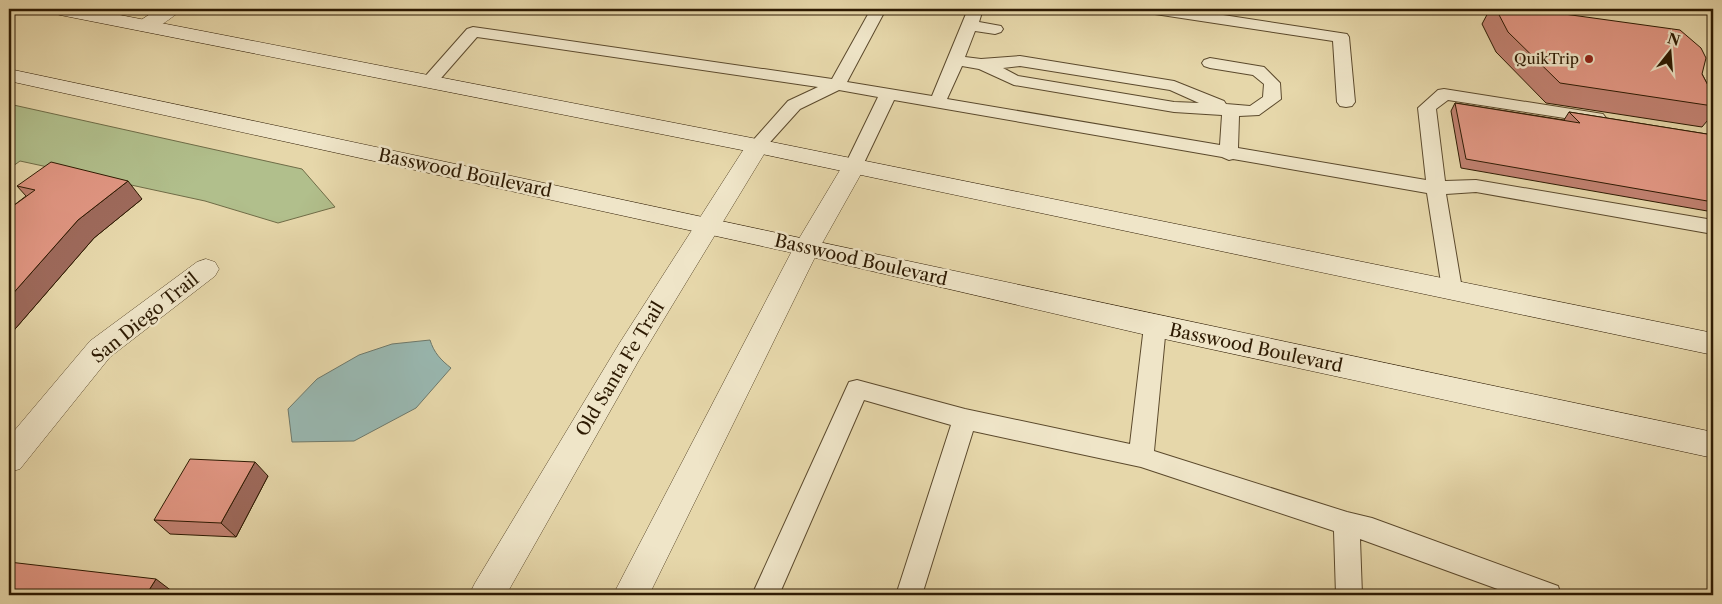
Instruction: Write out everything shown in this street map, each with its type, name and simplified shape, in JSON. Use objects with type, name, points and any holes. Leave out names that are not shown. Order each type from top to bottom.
[{"type":"main road","points":[[60,9],[854,165],[1713,344]]},
{"type":"main road","points":[[146,26],[171,9]]},
{"type":"main road","name":"Basswood Boulevard","points":[[9,74],[708,226],[1155,326],[1713,445]]},
{"type":"main road","name":"Old Santa Fe Trail","points":[[487,595],[628,352],[758,146]]},
{"type":"main road","points":[[631,595],[807,248],[854,165]]},
{"type":"main road","name":"San Diego Trail","points":[[9,459],[100,349],[206,269]]},
{"type":"lane","points":[[758,146],[794,105],[837,85],[878,9]]},
{"type":"lane","points":[[938,103],[976,9]]},
{"type":"lane","points":[[1155,9],[1341,37],[1346,102]]},
{"type":"lane","points":[[969,25],[996,30]]},
{"type":"lane","points":[[429,81],[473,32],[837,85],[1229,154],[1436,188],[1475,178],[1643,207],[1708,221]]},
{"type":"lane","points":[[956,60],[982,64],[1014,80],[1174,107],[1252,111],[1272,99],[1272,83],[1258,71],[1210,63]]},
{"type":"lane","points":[[854,165],[888,94]]},
{"type":"lane","points":[[1452,289],[1436,188],[1427,108],[1444,94],[1463,105],[1500,111],[1558,112],[1613,121]]},
{"type":"lane","points":[[1229,154],[1231,110]]},
{"type":"lane","points":[[1558,112],[1563,130]]},
{"type":"lane","points":[[1141,457],[1155,326]]},
{"type":"lane","points":[[765,595],[857,389],[965,419],[1141,457],[1347,524],[1372,530],[1548,595]]},
{"type":"lane","points":[[909,595],[965,419]]},
{"type":"lane","points":[[1347,524],[1349,595]]},
{"type":"green space","points":[[9,104],[302,169],[335,207],[278,223],[205,201],[20,161],[9,169]]},
{"type":"water","points":[[430,340],[438,356],[451,368],[416,408],[354,441],[292,442],[288,409],[317,379],[359,355],[392,344]]},
{"type":"building","points":[[1496,9],[1528,9],[1680,30],[1701,48],[1706,58],[1702,74],[1713,95],[1713,106],[1560,83],[1508,32]]},
{"type":"building","points":[[1455,103],[1580,123],[1569,112],[1713,135],[1713,202],[1466,159]]},
{"type":"building","points":[[51,162],[128,181],[78,220],[9,298],[9,209],[35,190],[17,186]]},
{"type":"building","points":[[190,459],[255,462],[221,523],[154,520]]},
{"type":"building","points":[[9,562],[156,579],[146,595],[9,595]]},
{"type":"place","name":"QuikTrip","points":[[1589,59]]}]
